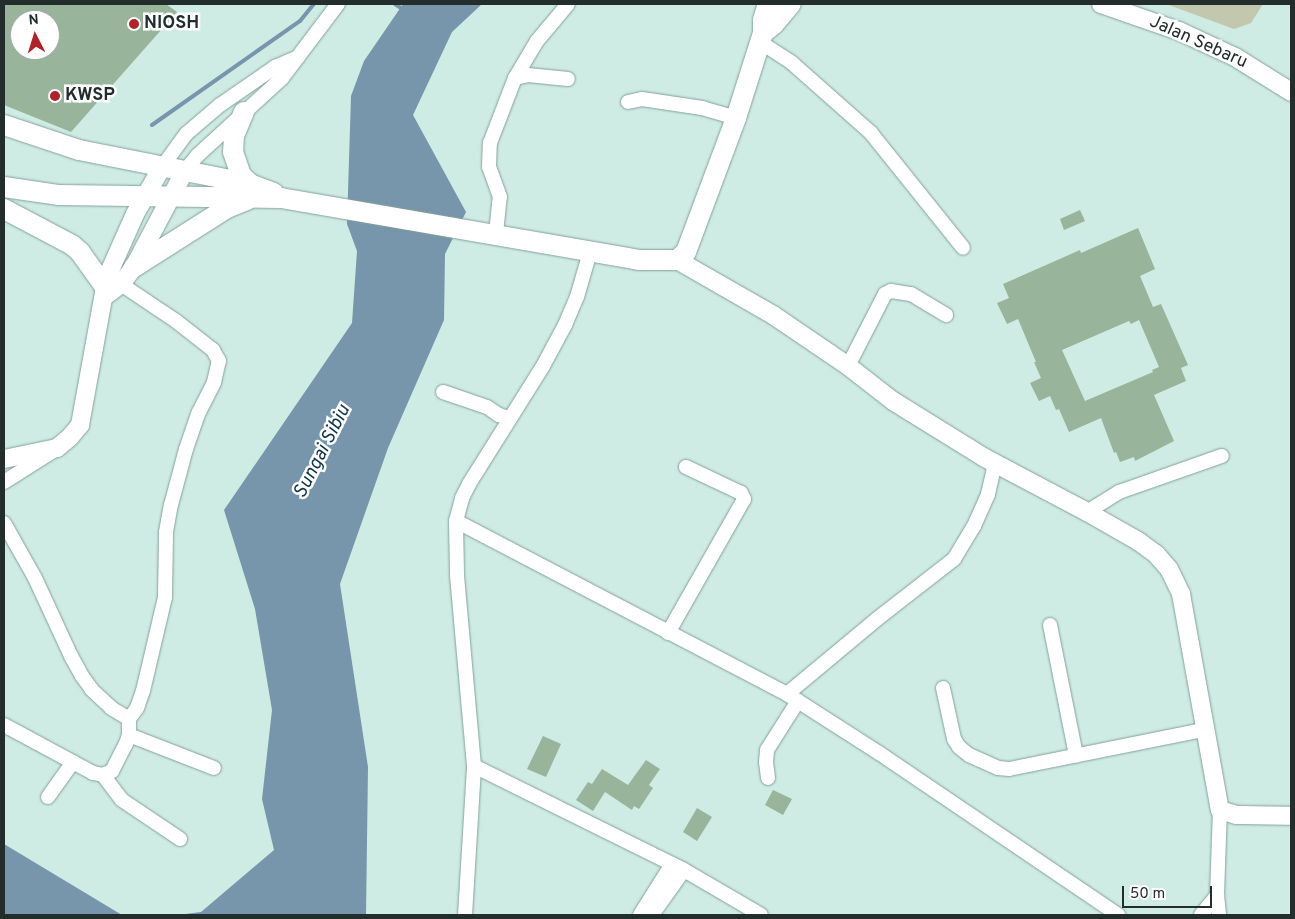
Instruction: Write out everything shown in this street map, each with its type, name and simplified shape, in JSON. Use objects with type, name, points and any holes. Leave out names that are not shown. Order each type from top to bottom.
[{"type":"main road","points":[[4,125],[79,150],[184,172],[281,198],[639,260],[677,260],[686,252],[736,118],[761,38],[763,20],[768,4]]},
{"type":"main road","points":[[761,38],[791,4]]},
{"type":"main road","points":[[244,112],[234,135],[233,152],[241,175],[252,191]]},
{"type":"main road","points":[[4,186],[59,195],[172,195],[252,191]]},
{"type":"main road","points":[[134,267],[252,191]]},
{"type":"main road","points":[[4,209],[72,245],[110,289]]},
{"type":"street","points":[[110,289],[134,267],[184,172],[198,155],[282,78],[338,4]]},
{"type":"street","points":[[496,234],[500,197],[491,176],[488,156],[490,143],[515,78],[537,41],[568,4]]},
{"type":"street","name":"Jalan Sebaru","points":[[1101,4],[1179,31],[1235,57],[1291,92]]},
{"type":"street","name":"Jalan Sebaru","points":[[1135,4],[1236,48],[1291,82]]},
{"type":"street","points":[[761,38],[871,133],[963,248]]},
{"type":"street","points":[[4,482],[57,448],[80,425],[91,359],[123,241],[162,167],[186,134],[214,110],[275,67],[298,57]]},
{"type":"street","points":[[515,78],[528,75],[568,79]]},
{"type":"street","points":[[628,102],[642,99],[702,108],[736,118]]},
{"type":"street","points":[[465,915],[474,766],[457,574],[456,521],[462,498],[469,484],[565,325],[577,297],[590,252]]},
{"type":"street","points":[[677,260],[773,315],[848,366],[893,401],[994,464],[1087,512],[1138,541],[1156,554],[1169,569],[1180,594],[1207,729],[1220,810],[1217,895],[1219,915]]},
{"type":"street","points":[[4,725],[93,773],[103,775],[112,771],[129,735],[129,719],[137,708],[143,691],[163,608],[167,521],[186,449],[199,412],[214,382],[219,362],[218,356],[206,344],[110,289]]},
{"type":"street","points":[[848,366],[885,294],[891,291],[910,294],[946,315]]},
{"type":"street","points":[[443,392],[488,407],[499,415],[509,418]]},
{"type":"street","points":[[4,459],[57,448]]},
{"type":"street","points":[[1087,512],[1119,492],[1222,456]]},
{"type":"street","points":[[768,778],[767,750],[792,698],[877,618],[954,559],[974,526],[988,494],[994,464]]},
{"type":"street","points":[[668,633],[744,499],[741,492],[686,466]]},
{"type":"street","points":[[456,521],[792,698],[887,758],[1118,915]]},
{"type":"street","points":[[4,523],[35,578],[82,676],[105,702],[129,719]]},
{"type":"street","points":[[1050,626],[1076,754]]},
{"type":"street","points":[[943,688],[954,739],[959,747],[969,755],[998,768],[1009,769],[1207,729]]},
{"type":"street","points":[[129,735],[214,768]]},
{"type":"street","points":[[48,797],[74,762]]},
{"type":"street","points":[[474,766],[678,867],[761,915]]},
{"type":"street","points":[[103,775],[122,800],[180,839]]},
{"type":"street","points":[[1220,810],[1236,815],[1291,816]]},
{"type":"street","points":[[640,915],[678,867]]},
{"type":"street","points":[[652,915],[678,867]]},
{"type":"street","points":[[1201,915],[1217,895]]},
{"type":"green space","points":[[1166,4],[1263,4],[1251,23],[1234,29]]},
{"type":"water","name":"Sungai Sibiu","points":[[403,4],[482,4],[452,32],[413,115],[466,212],[445,254],[444,320],[388,448],[340,584],[368,767],[366,915],[178,915],[201,912],[274,850],[262,799],[272,710],[255,609],[224,510],[352,323],[357,251],[347,224],[351,96],[364,61]]},
{"type":"water","points":[[4,844],[122,915],[4,915]]},
{"type":"building","points":[[4,4],[166,4],[177,12],[71,132],[4,105]]},
{"type":"building","points":[[1080,210],[1085,221],[1064,230],[1060,219]]},
{"type":"building","points":[[1138,228],[1155,269],[1140,276],[1153,307],[1161,304],[1188,365],[1181,368],[1186,381],[1154,395],[1174,441],[1135,461],[1134,457],[1120,462],[1116,452],[1114,453],[1101,418],[1069,432],[1059,409],[1056,410],[1050,396],[1039,401],[1030,383],[1041,378],[1018,319],[1007,324],[997,303],[1009,298],[1003,284],[1080,250],[1081,253]],"holes":[[[1139,320],[1159,367],[1152,370],[1153,372],[1085,401],[1062,350],[1129,321],[1131,324]]]},
{"type":"building","points":[[543,736],[561,744],[546,777],[527,769]]},
{"type":"building","points":[[646,760],[660,769],[649,785],[653,788],[639,809],[634,806],[632,810],[605,792],[593,811],[576,800],[588,782],[592,784],[602,769],[628,785]]},
{"type":"building","points":[[773,790],[792,799],[783,815],[765,805]]},
{"type":"building","points":[[697,808],[712,817],[697,841],[683,832]]},
{"type":"waterway","points":[[152,125],[300,21],[314,4]]},
{"type":"waterway","points":[[395,4],[404,10]]},
{"type":"place","name":"NIOSH","points":[[134,24]]},
{"type":"place","name":"KWSP","points":[[55,96]]}]
